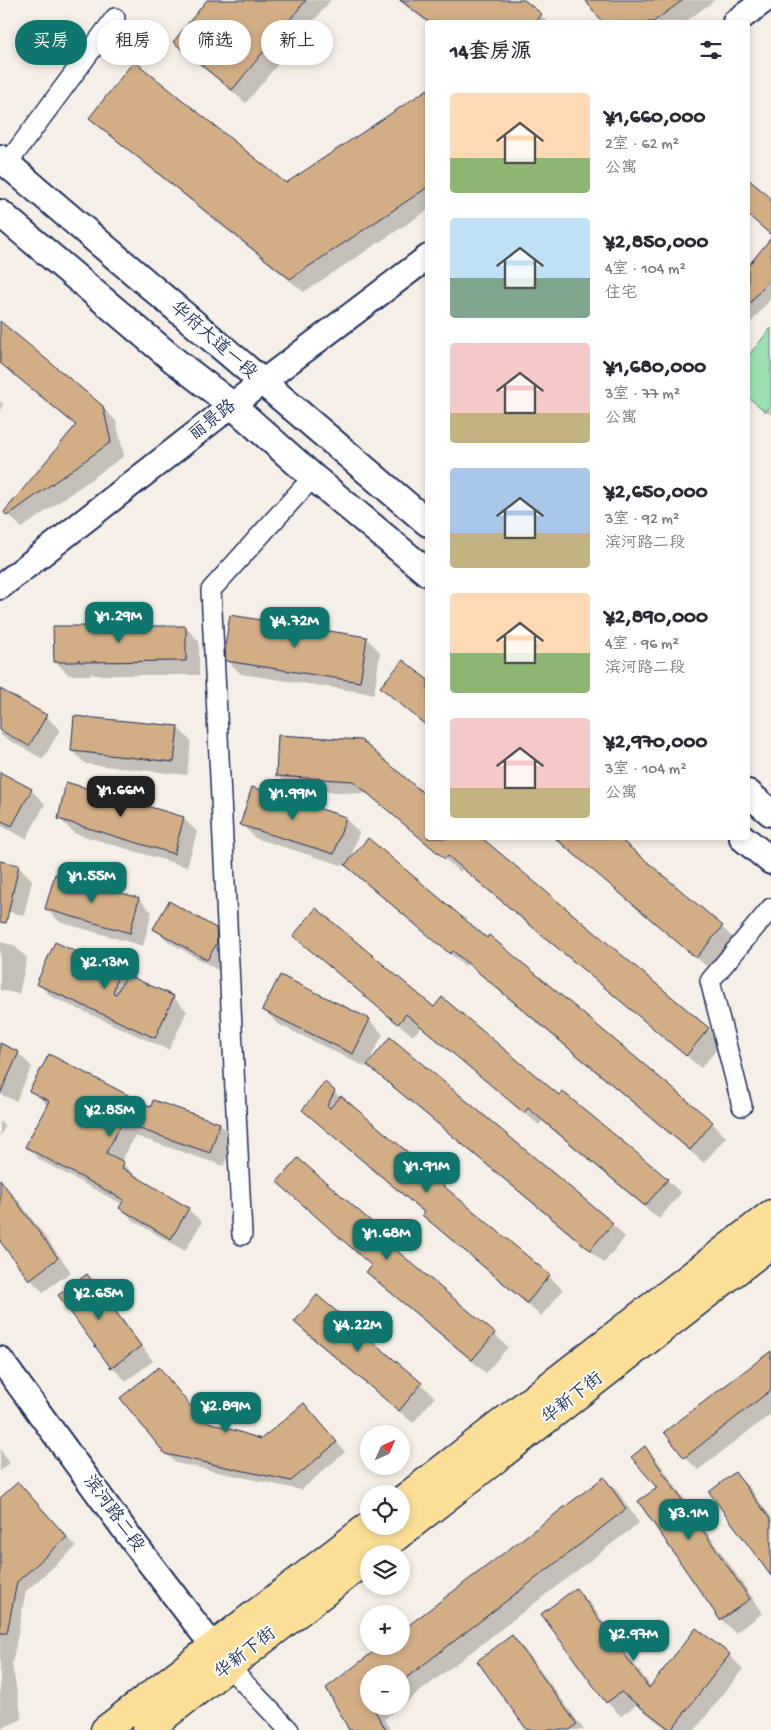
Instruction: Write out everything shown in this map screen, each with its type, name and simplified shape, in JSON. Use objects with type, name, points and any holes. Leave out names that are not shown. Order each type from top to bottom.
[{"type":"main road","name":"华府大道一段","points":[[3,161],[425,520]]},
{"type":"main road","points":[[0,213],[175,361],[232,406],[425,570]]},
{"type":"main road","points":[[750,795],[771,813]]},
{"type":"main road","points":[[746,840],[771,861]]},
{"type":"main road","points":[[410,1494],[771,1214]]},
{"type":"main road","name":"华新下街","points":[[386,1545],[771,1244]]},
{"type":"main road","points":[[105,1730],[221,1657],[360,1534]]},
{"type":"main road","name":"华新下街","points":[[147,1730],[221,1657],[360,1564]]},
{"type":"street","points":[[738,20],[764,0]]},
{"type":"street","points":[[3,161],[115,18]]},
{"type":"street","name":"丽景路","points":[[0,587],[262,382],[425,259]]},
{"type":"street","points":[[242,1235],[211,590],[313,477]]},
{"type":"street","points":[[742,1106],[710,981],[771,908]]},
{"type":"street","name":"滨河路二段","points":[[0,1359],[129,1536],[221,1657]]},
{"type":"street","points":[[221,1657],[289,1730]]},
{"type":"green space","points":[[771,328],[771,405],[766,412],[750,399],[750,354]]},
{"type":"building","points":[[207,0],[306,0],[290,20],[261,20],[261,55],[232,90],[201,65],[251,65],[251,20],[191,20]]},
{"type":"building","points":[[400,0],[524,0],[542,14],[538,20],[426,20]]},
{"type":"building","points":[[585,0],[683,0],[656,20],[600,20]]},
{"type":"building","points":[[179,35],[179,47],[173,42]]},
{"type":"building","points":[[131,65],[139,65],[286,183],[425,91],[425,189],[290,279],[89,118]]},
{"type":"building","points":[[750,181],[771,198],[771,235],[750,217]]},
{"type":"building","points":[[771,238],[771,277],[750,303],[750,264]]},
{"type":"building","points":[[0,321],[103,406],[111,442],[7,516],[4,512],[76,425],[0,363]]},
{"type":"building","points":[[230,615],[367,637],[360,682],[226,661],[225,647]]},
{"type":"building","points":[[53,626],[186,626],[186,661],[79,662],[79,659],[77,662],[54,662]]},
{"type":"building","points":[[403,660],[425,678],[425,724],[380,687]]},
{"type":"building","points":[[0,689],[47,715],[29,746],[0,730]]},
{"type":"building","points":[[74,716],[178,726],[174,762],[71,751]]},
{"type":"building","points":[[278,735],[361,740],[425,794],[425,840],[484,840],[709,1028],[686,1056],[448,856],[445,859],[353,781],[276,776]]},
{"type":"building","points":[[0,772],[32,789],[12,826],[0,820]]},
{"type":"building","points":[[66,782],[184,817],[174,854],[58,819]]},
{"type":"building","points":[[252,787],[346,817],[334,854],[240,825]]},
{"type":"building","points":[[368,838],[487,938],[489,935],[713,1122],[690,1150],[453,951],[450,954],[345,865]]},
{"type":"building","points":[[557,840],[621,840],[723,926],[696,958]]},
{"type":"building","points":[[0,861],[19,865],[6,923],[0,922]]},
{"type":"building","points":[[55,874],[139,898],[130,933],[45,909]]},
{"type":"building","points":[[169,901],[216,928],[217,943],[207,960],[153,929]]},
{"type":"building","points":[[316,908],[434,1007],[442,997],[559,1095],[562,1091],[668,1179],[645,1206],[528,1108],[524,1113],[406,1014],[398,1024],[293,936]]},
{"type":"building","points":[[55,942],[119,971],[113,993],[116,994],[127,975],[174,996],[155,1038],[36,984]]},
{"type":"building","points":[[280,975],[370,1019],[353,1054],[262,1010]]},
{"type":"building","points":[[390,1037],[613,1223],[590,1250],[367,1065]]},
{"type":"building","points":[[0,1043],[19,1052],[0,1094]]},
{"type":"building","points":[[49,1054],[151,1107],[153,1100],[220,1123],[210,1153],[122,1123],[106,1153],[124,1162],[122,1168],[189,1208],[171,1239],[119,1208],[124,1200],[25,1147],[49,1101],[29,1091]]},
{"type":"building","points":[[325,1082],[335,1091],[327,1106],[330,1108],[341,1096],[430,1171],[428,1173],[550,1275],[527,1303],[422,1215],[424,1212],[302,1110]]},
{"type":"building","points":[[298,1158],[381,1230],[377,1234],[495,1333],[472,1360],[366,1272],[372,1266],[277,1182]]},
{"type":"building","points":[[0,1179],[58,1258],[29,1280],[0,1241]]},
{"type":"building","points":[[87,1274],[141,1346],[111,1368],[58,1295]]},
{"type":"building","points":[[317,1295],[422,1383],[399,1411],[294,1322]]},
{"type":"building","points":[[771,1351],[771,1390],[684,1458],[664,1432]]},
{"type":"building","points":[[159,1367],[202,1420],[261,1439],[304,1403],[337,1442],[291,1481],[165,1454],[120,1398]]},
{"type":"building","points":[[645,1446],[750,1599],[720,1620],[638,1501],[657,1488],[631,1457]]},
{"type":"building","points":[[735,1472],[771,1520],[771,1576],[709,1492]]},
{"type":"building","points":[[604,1477],[626,1509],[410,1675],[410,1665],[360,1665],[360,1715],[377,1715],[386,1730],[349,1730],[326,1688],[369,1655],[410,1655],[410,1624]]},
{"type":"building","points":[[18,1482],[67,1537],[17,1582],[7,1633],[0,1633],[0,1498]]},
{"type":"building","points":[[576,1588],[649,1688],[696,1628],[730,1654],[671,1730],[621,1692],[606,1703],[541,1614]]},
{"type":"building","points":[[512,1635],[577,1724],[570,1730],[527,1730],[477,1661]]}]
